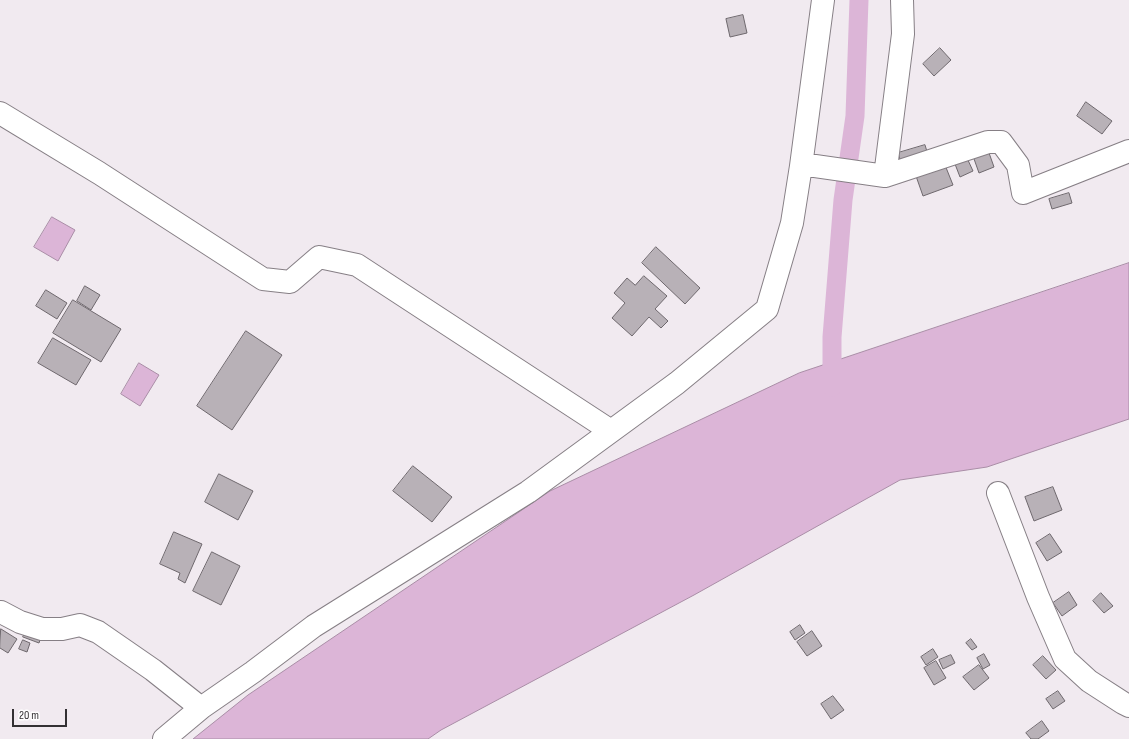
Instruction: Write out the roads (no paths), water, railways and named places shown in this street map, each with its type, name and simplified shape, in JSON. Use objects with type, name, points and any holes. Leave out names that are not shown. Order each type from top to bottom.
[{"type":"street","points":[[164,739],[201,708],[253,672],[314,626],[528,492],[677,383],[767,309],[808,166],[823,0]]},
{"type":"street","points":[[885,176],[903,34],[902,0]]},
{"type":"street","points":[[0,113],[99,173],[263,279],[290,282],[318,257],[357,265],[611,431]]},
{"type":"street","points":[[808,166],[885,176],[988,142],[1001,142],[1018,166],[1024,193],[1129,152]]},
{"type":"street","points":[[998,493],[1038,597],[1065,659],[1089,681],[1129,706]]},
{"type":"street","points":[[1,612],[20,622],[42,629],[62,629],[80,625],[98,632],[153,670],[201,708]]},
{"type":"waterway","points":[[832,387],[832,337],[843,200],[855,116],[859,0]]}]
